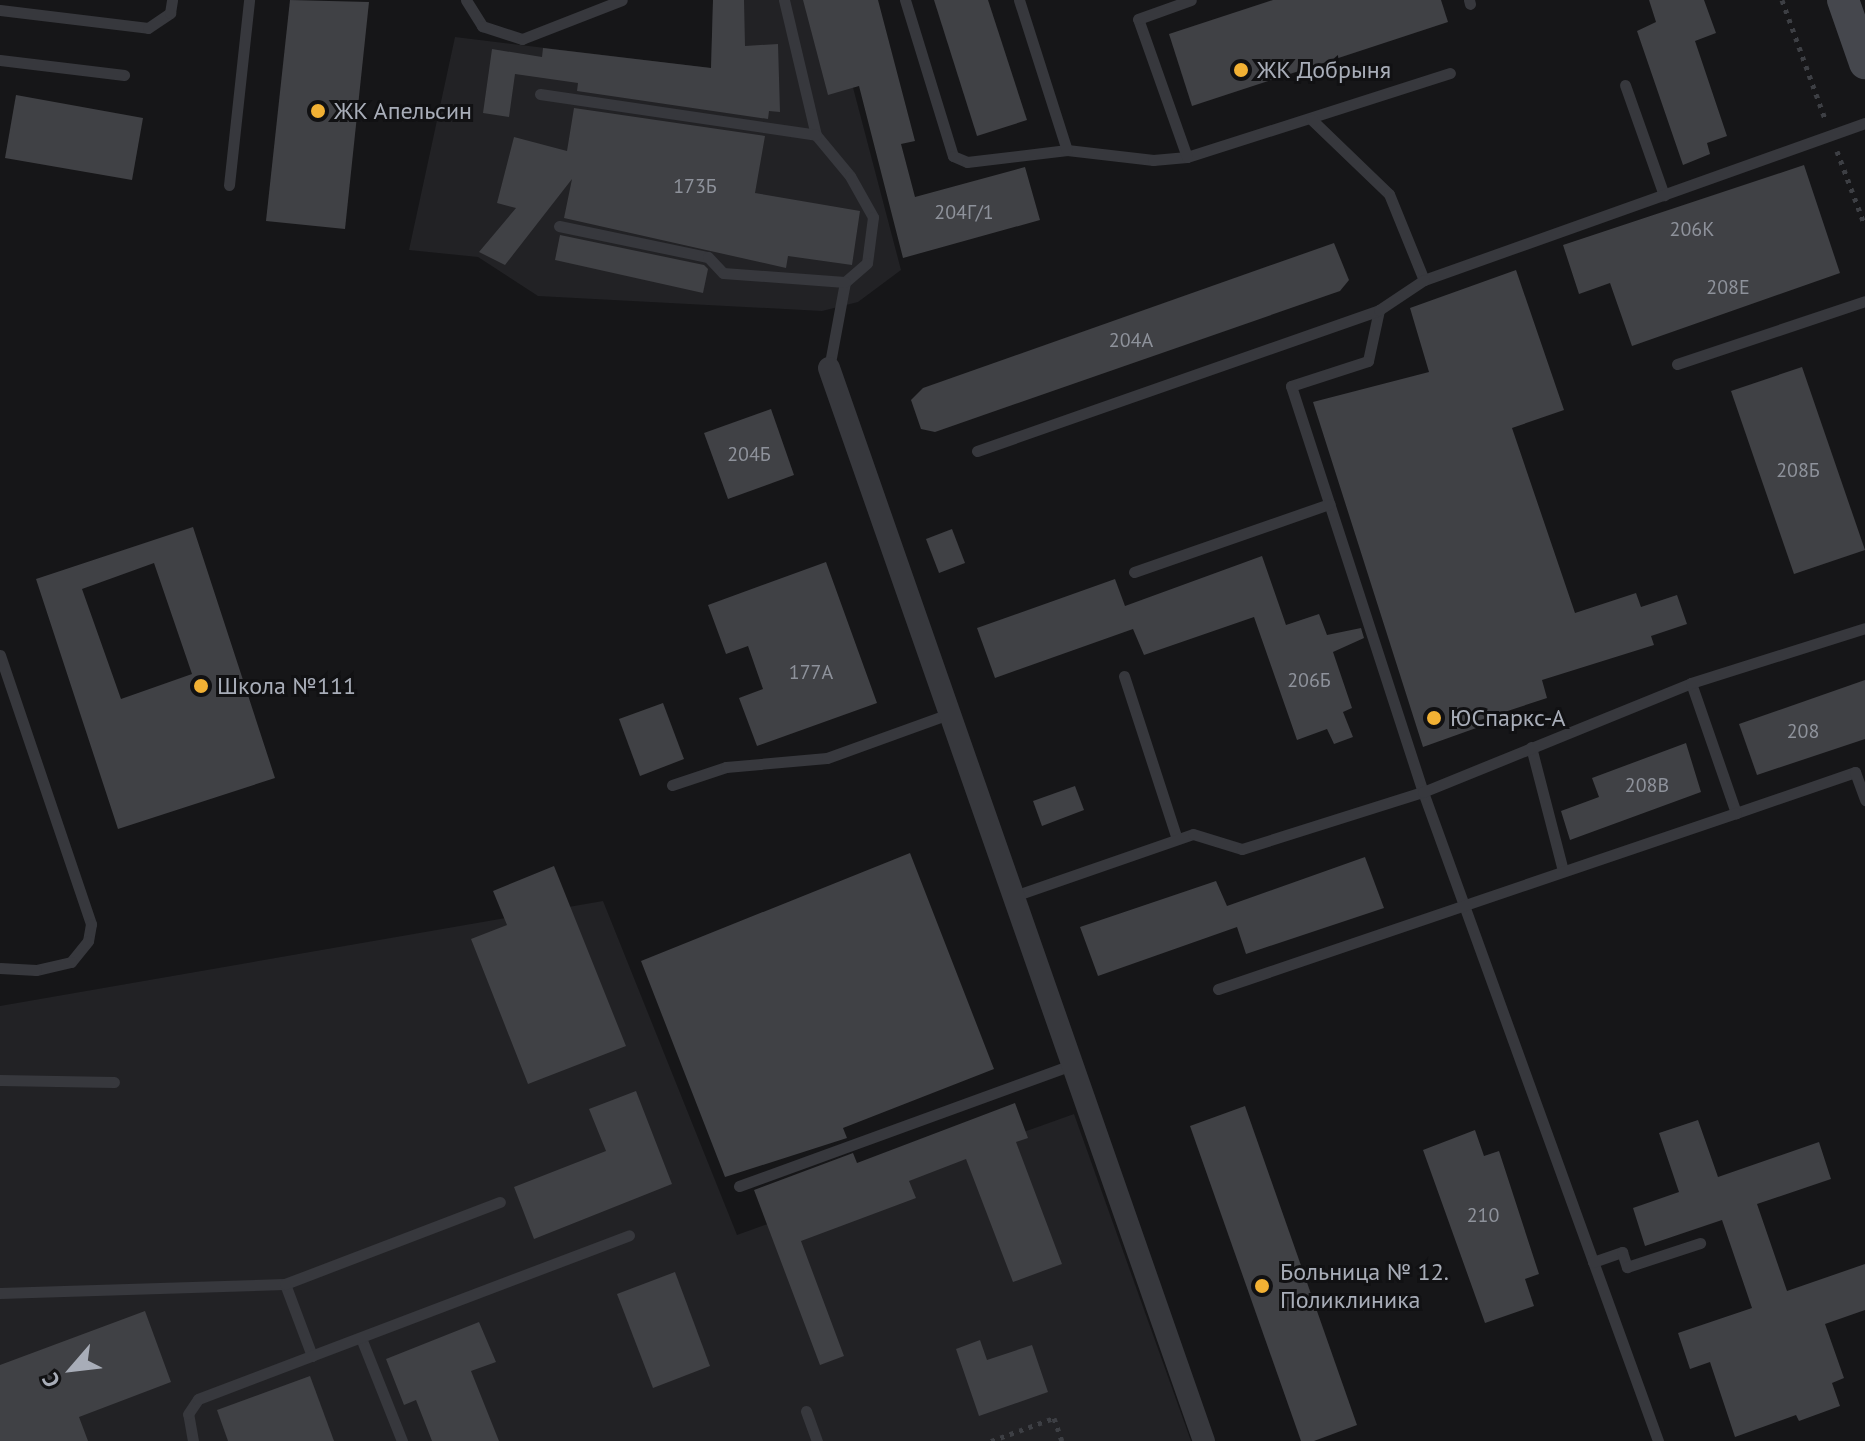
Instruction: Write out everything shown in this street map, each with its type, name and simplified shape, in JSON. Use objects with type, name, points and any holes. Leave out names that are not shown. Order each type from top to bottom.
[{"type":"main road","points":[[1843,0],[1865,63]]},
{"type":"street","points":[[829,368],[1204,1441]]},
{"type":"lane","points":[[0,10],[148,28],[170,13],[172,0]]},
{"type":"lane","points":[[229,185],[249,0]]},
{"type":"lane","points":[[466,0],[482,26],[522,39],[622,0]]},
{"type":"lane","points":[[784,0],[816,135],[850,176],[873,217],[867,263],[845,282],[829,368]]},
{"type":"lane","points":[[905,0],[953,156],[967,162],[1067,150],[1153,160],[1187,157],[1450,73]]},
{"type":"lane","points":[[1019,0],[1067,150]]},
{"type":"lane","points":[[1187,157],[1138,19],[1191,0]]},
{"type":"lane","points":[[0,60],[124,75]]},
{"type":"lane","points":[[1625,85],[1664,195]]},
{"type":"lane","points":[[540,94],[816,135]]},
{"type":"lane","points":[[1311,119],[1389,194],[1424,280]]},
{"type":"lane","points":[[977,451],[1379,310],[1424,280],[1865,123]]},
{"type":"lane","points":[[559,226],[708,257],[723,273],[845,282]]},
{"type":"lane","points":[[1677,364],[1865,301]]},
{"type":"lane","points":[[1379,310],[1368,361],[1291,386],[1423,792],[1658,1441]]},
{"type":"lane","points":[[1134,572],[1329,504]]},
{"type":"lane","points":[[1014,896],[1193,834],[1242,849],[1423,792],[1691,683],[1865,628]]},
{"type":"lane","points":[[0,655],[91,924],[82,952],[71,962],[36,970],[0,968]]},
{"type":"lane","points":[[1124,676],[1177,839]]},
{"type":"lane","points":[[1691,683],[1736,813]]},
{"type":"lane","points":[[672,785],[726,767],[827,758],[951,713]]},
{"type":"lane","points":[[1531,747],[1563,871]]},
{"type":"lane","points":[[1218,989],[1464,909],[1563,871],[1855,772],[1865,800]]},
{"type":"lane","points":[[739,1186],[1071,1065]]},
{"type":"lane","points":[[0,1080],[114,1082]]},
{"type":"lane","points":[[0,1293],[285,1284],[500,1202]]},
{"type":"lane","points":[[193,1441],[188,1414],[198,1399],[629,1235]]},
{"type":"lane","points":[[1593,1262],[1622,1252],[1627,1267],[1700,1243]]},
{"type":"lane","points":[[285,1284],[312,1356]]},
{"type":"lane","points":[[361,1338],[402,1441]]},
{"type":"lane","points":[[806,1411],[817,1441]]},
{"type":"path","points":[[1782,0],[1865,226]]},
{"type":"path","points":[[991,1441],[1054,1418],[1062,1441]]},
{"type":"shaded area","points":[[713,0],[830,0],[901,270],[858,302],[822,311],[538,296],[478,257],[409,250],[455,37],[711,68]]},
{"type":"shaded area","points":[[603,901],[737,1235],[1074,1114],[1191,1441],[0,1441],[0,1006]]},
{"type":"building","name":"ЖК Апельсин","points":[[290,0],[369,2],[345,229],[266,221]]},
{"type":"building","points":[[713,0],[744,0],[745,46],[778,44],[780,112],[769,111],[768,119],[577,91],[578,83],[515,74],[509,117],[483,113],[492,49],[542,57],[543,48],[711,68]]},
{"type":"building","points":[[803,0],[878,0],[915,141],[901,144],[915,197],[1025,167],[1040,220],[903,258],[859,86],[828,95]]},
{"type":"building","points":[[934,0],[988,0],[1027,120],[977,136]]},
{"type":"building","name":"ЖК Добрыня","points":[[1273,0],[1441,0],[1448,22],[1192,106],[1169,34]]},
{"type":"building","points":[[1649,0],[1704,0],[1716,33],[1695,41],[1727,136],[1707,143],[1710,154],[1683,165],[1637,31],[1656,22]]},
{"type":"building","points":[[16,95],[143,118],[132,180],[5,158]]},
{"type":"building","points":[[574,108],[765,136],[755,193],[860,211],[852,265],[788,256],[786,268],[564,218],[572,179],[505,265],[479,252],[516,208],[497,203],[514,137],[567,151]]},
{"type":"building","points":[[1804,165],[1840,273],[1632,346],[1610,283],[1579,294],[1563,245]]},
{"type":"building","points":[[560,235],[704,265],[708,269],[703,293],[555,260]]},
{"type":"building","points":[[1334,243],[1349,280],[1340,291],[935,432],[921,429],[911,400],[923,388]]},
{"type":"building","points":[[1516,270],[1564,410],[1512,428],[1575,613],[1636,593],[1641,607],[1677,595],[1687,624],[1651,636],[1654,645],[1542,680],[1547,698],[1477,721],[1479,727],[1423,747],[1313,402],[1429,372],[1410,308]]},
{"type":"building","points":[[1802,367],[1865,550],[1794,574],[1731,391]]},
{"type":"building","points":[[771,409],[794,475],[728,499],[704,433]]},
{"type":"building","name":"Школа №111","points":[[193,527],[275,778],[118,829],[36,579]],"holes":[[[154,563],[192,674],[121,699],[82,589]]]},
{"type":"building","points":[[952,529],[965,563],[939,573],[926,539]]},
{"type":"building","points":[[1262,556],[1286,625],[1319,614],[1327,635],[1361,628],[1364,638],[1333,652],[1352,708],[1343,712],[1353,737],[1334,744],[1327,729],[1297,740],[1254,617],[1144,655],[1133,629],[995,678],[977,628],[1115,579],[1125,606]]},
{"type":"building","points":[[826,562],[877,703],[757,746],[739,698],[763,689],[748,646],[726,654],[708,605]]},
{"type":"building","points":[[1865,680],[1865,739],[1757,775],[1739,724]]},
{"type":"building","points":[[663,703],[684,759],[640,776],[619,719]]},
{"type":"building","points":[[1686,743],[1701,792],[1570,840],[1561,811],[1599,797],[1592,778]]},
{"type":"building","points":[[1075,786],[1084,810],[1042,826],[1033,801]]},
{"type":"building","points":[[910,853],[994,1069],[843,1128],[847,1138],[725,1177],[641,961]]},
{"type":"building","points":[[1365,857],[1384,908],[1246,954],[1237,927],[1098,976],[1080,927],[1216,881],[1227,906]]},
{"type":"building","points":[[554,866],[626,1046],[528,1084],[471,939],[507,925],[493,891]]},
{"type":"building","points":[[636,1091],[672,1184],[534,1239],[514,1187],[606,1151],[589,1109]]},
{"type":"building","points":[[1015,1103],[1028,1138],[1016,1142],[1062,1264],[1013,1282],[966,1159],[909,1181],[916,1198],[801,1241],[844,1356],[820,1365],[754,1190],[853,1153],[857,1163]]},
{"type":"building","points":[[1245,1106],[1357,1425],[1314,1441],[1301,1441],[1190,1126]]},
{"type":"building","points":[[1698,1120],[1718,1177],[1819,1142],[1831,1179],[1757,1204],[1787,1291],[1865,1264],[1865,1310],[1825,1324],[1844,1378],[1832,1383],[1840,1406],[1799,1421],[1796,1415],[1735,1437],[1710,1362],[1690,1369],[1678,1333],[1752,1308],[1722,1220],[1645,1246],[1633,1208],[1679,1192],[1659,1133]]},
{"type":"building","points":[[1475,1130],[1484,1156],[1499,1151],[1539,1274],[1525,1279],[1534,1306],[1485,1323],[1423,1150]]},
{"type":"building","points":[[675,1272],[710,1366],[653,1388],[617,1294]]},
{"type":"building","points":[[145,1311],[171,1382],[79,1417],[88,1441],[0,1441],[0,1365]]},
{"type":"building","points":[[479,1322],[496,1362],[471,1371],[499,1441],[432,1441],[416,1400],[404,1405],[386,1359]]},
{"type":"building","points":[[980,1340],[987,1360],[1032,1345],[1048,1392],[979,1416],[956,1349]]},
{"type":"building","points":[[310,1376],[334,1441],[228,1441],[217,1410]]},
{"type":"place","name":"ЖК Добрыня","points":[[1241,70]]},
{"type":"place","name":"ЖК Апельсин","points":[[318,111]]},
{"type":"place","name":"Школа №111","points":[[201,686]]},
{"type":"place","name":"ЮСпаркс-А","points":[[1434,718]]},
{"type":"place","name":"Больница № 12. Поликлиника","points":[[1262,1286]]}]
